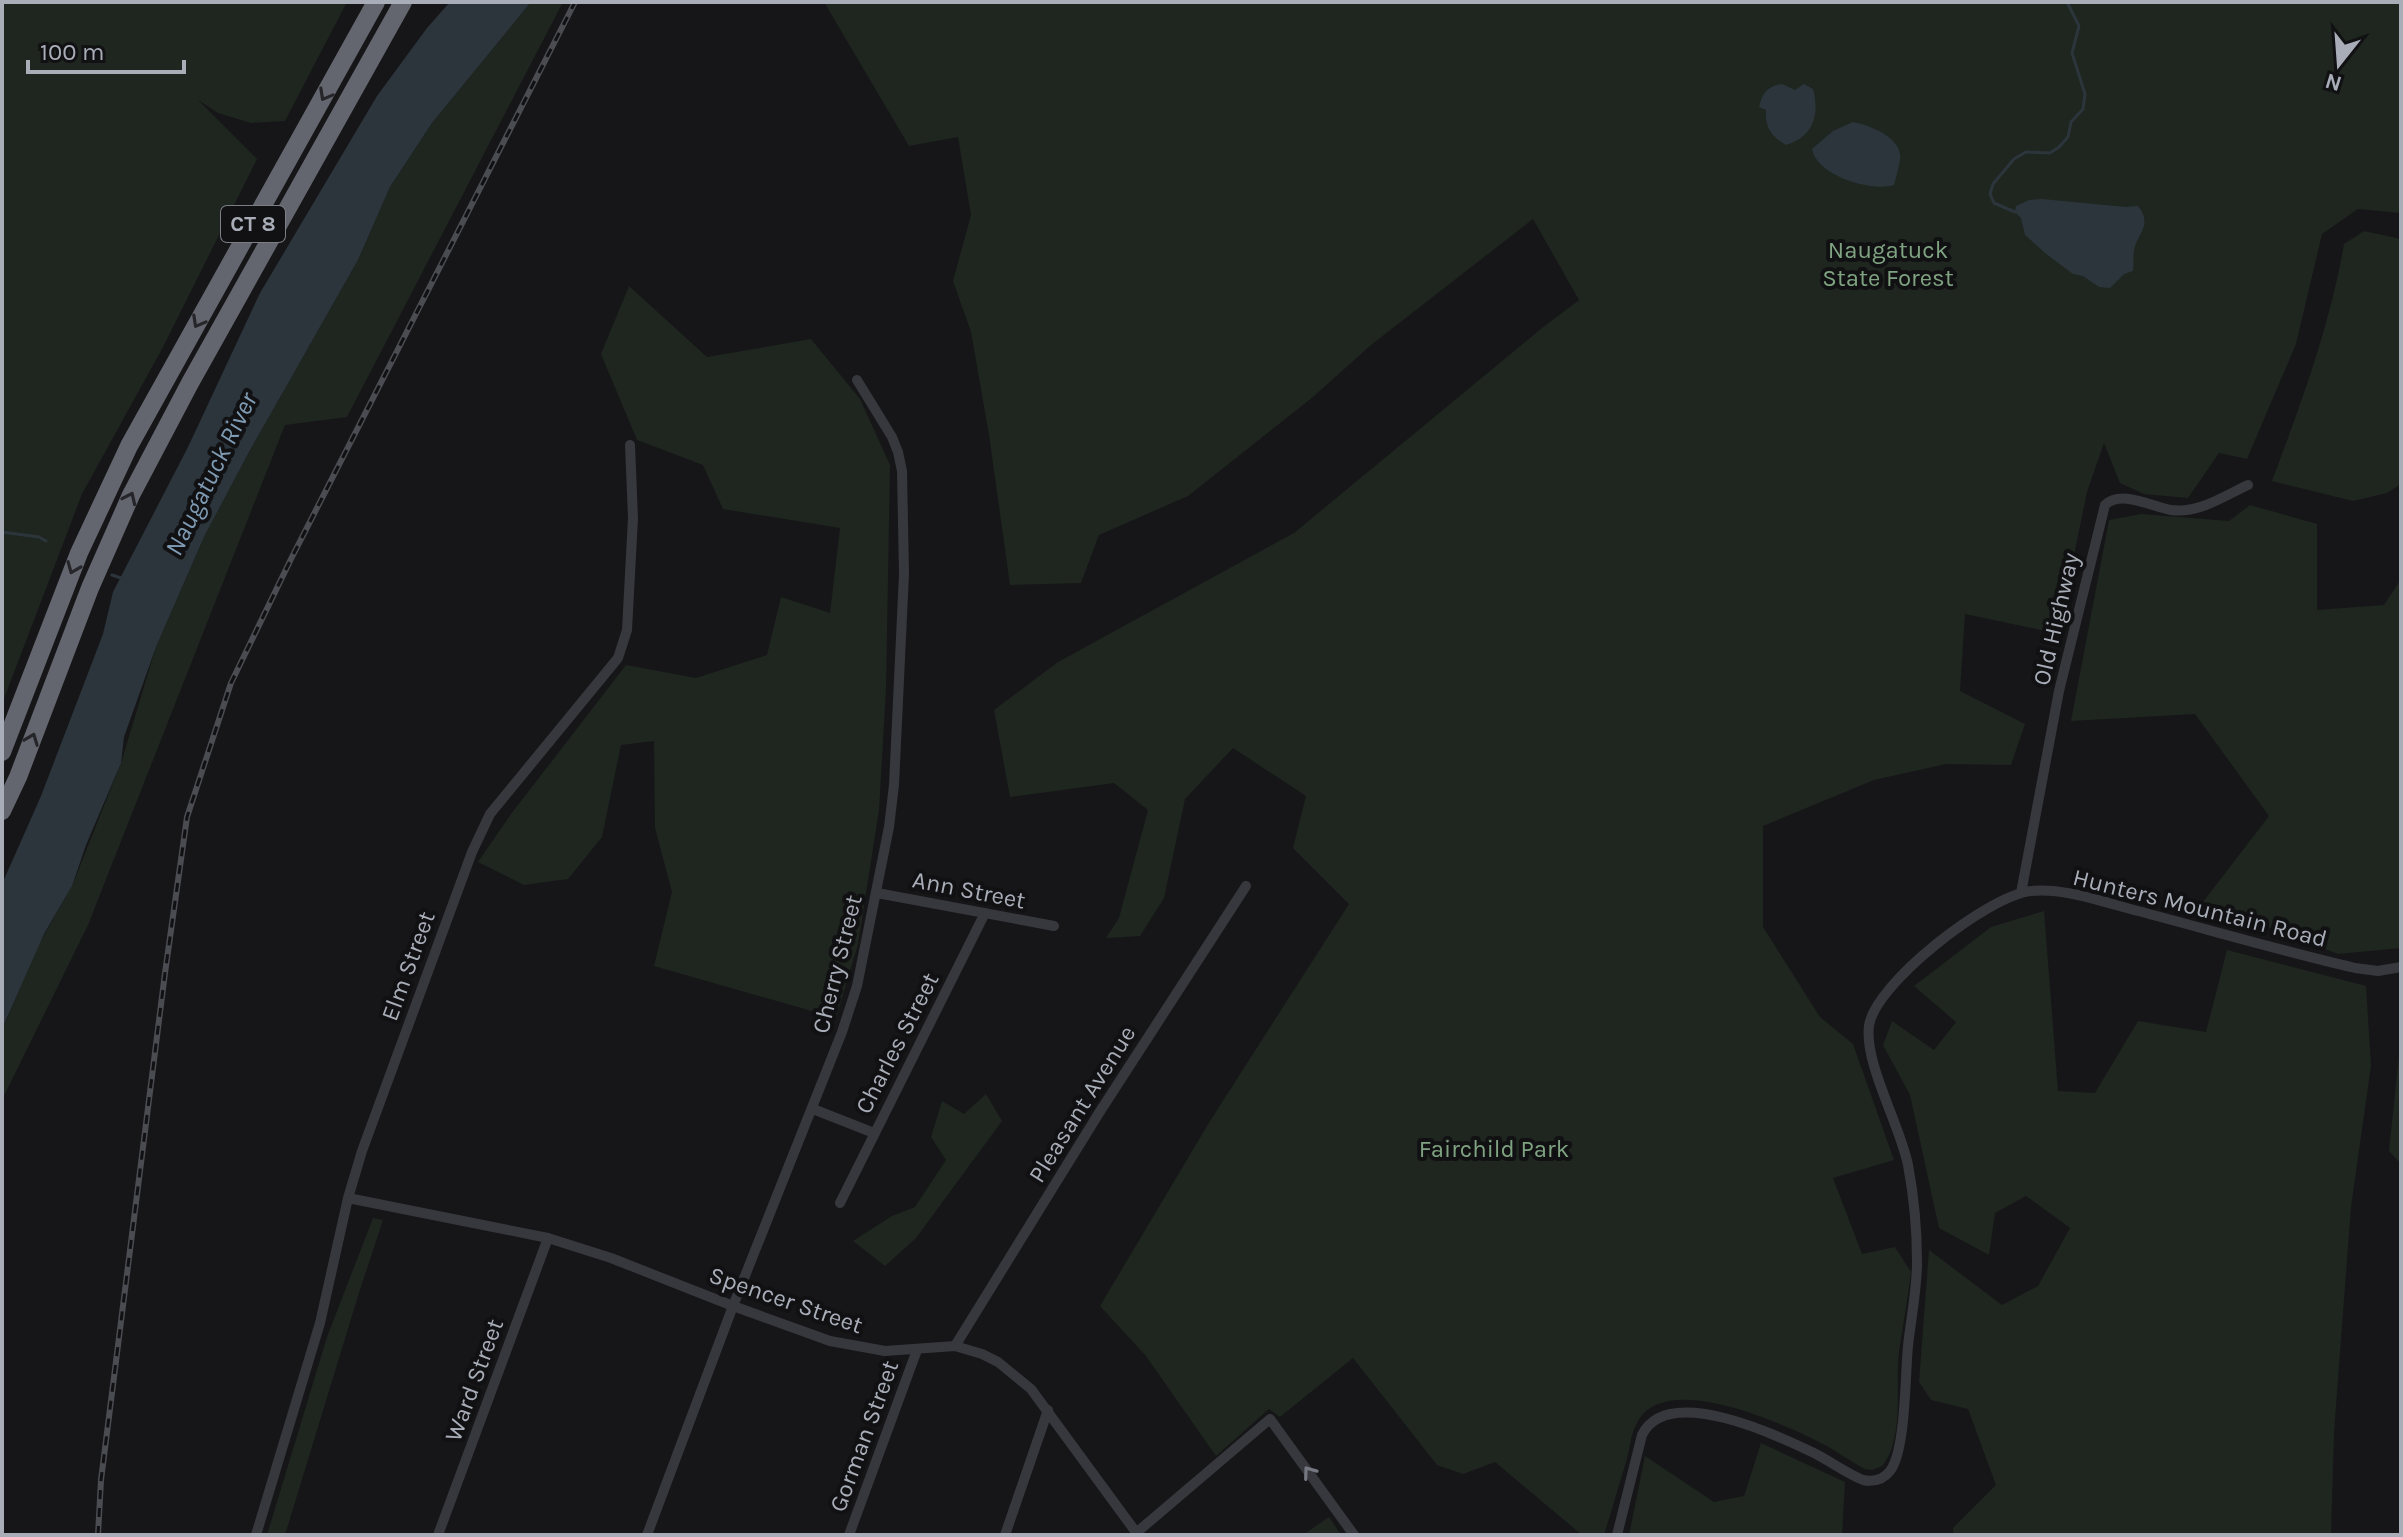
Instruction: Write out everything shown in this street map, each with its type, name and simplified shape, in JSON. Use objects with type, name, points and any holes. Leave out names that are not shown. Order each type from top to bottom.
[{"type":"highway","name":"CT 8","points":[[2,752],[74,565],[129,446],[374,2]]},
{"type":"highway","name":"CT 8","points":[[2,811],[18,777],[90,588],[131,495],[190,383],[403,2]]},
{"type":"highway","points":[[376,51],[410,2]]},
{"type":"street","name":"Cherry Street","points":[[647,1535],[733,1306],[842,1032],[857,986],[877,893],[894,785],[904,574],[902,471],[892,437],[857,380]]},
{"type":"street","name":"Elm Street","points":[[256,1535],[320,1323],[348,1198],[362,1151],[472,852],[490,814],[618,658],[625,643],[633,518],[630,445]]},
{"type":"street","name":"Old Highway","points":[[2021,893],[2059,691],[2105,505],[2113,499],[2125,499],[2171,510],[2189,510],[2248,485]]},
{"type":"street","name":"Pleasant Avenue","points":[[955,1346],[1099,1113],[1246,886]]},
{"type":"street","name":"Hunters Mountain Road","points":[[1617,1535],[1642,1435],[1654,1419],[1668,1413],[1709,1415],[1764,1431],[1813,1452],[1863,1480],[1877,1480],[1890,1472],[1898,1454],[1901,1432],[1916,1288],[1916,1233],[1905,1150],[1869,1048],[1870,1020],[1880,999],[1918,961],[1976,915],[2021,893],[2044,891],[2097,900],[2355,968],[2378,971],[2401,967]]},
{"type":"street","name":"Ann Street","points":[[877,893],[1054,926]]},
{"type":"street","name":"Charles Street","points":[[813,1109],[874,1133],[985,913]]},
{"type":"street","points":[[840,1203],[874,1133]]},
{"type":"street","name":"Spencer Street","points":[[348,1198],[548,1238],[611,1258],[830,1341],[885,1351],[955,1346],[982,1354],[998,1362],[1031,1389],[1137,1534]]},
{"type":"street","name":"Ward Street","points":[[438,1535],[548,1238]]},
{"type":"street","name":"Gorman Street","points":[[849,1535],[917,1350]]},
{"type":"street","points":[[1005,1535],[1048,1410]]},
{"type":"street","points":[[1137,1534],[1270,1419],[1354,1535]]},
{"type":"green space","points":[[2,2],[347,2],[285,121],[251,123],[218,113],[198,100],[257,159],[163,347],[82,494],[2,704]]},
{"type":"green space","points":[[531,2],[563,2],[347,417],[285,425],[88,925],[2,1100],[2,1030],[39,944],[72,886],[121,763],[156,647],[204,537],[358,260],[390,187],[432,123]]},
{"type":"green space","points":[[824,2],[2401,2],[2401,213],[2358,209],[2322,234],[2296,344],[2247,459],[2219,453],[2188,498],[2144,494],[2120,483],[2104,443],[2087,492],[2071,570],[2046,631],[1965,614],[1960,691],[2025,724],[2011,765],[1946,764],[1874,780],[1763,826],[1763,927],[1820,1017],[1853,1044],[1894,1160],[1833,1178],[1862,1254],[1895,1247],[1911,1272],[1899,1351],[1894,1441],[1882,1466],[1865,1469],[1823,1444],[1755,1415],[1698,1400],[1672,1400],[1651,1407],[1637,1423],[1604,1535],[1582,1535],[1495,1462],[1463,1474],[1437,1465],[1353,1358],[1280,1417],[1269,1409],[1216,1456],[1146,1356],[1100,1306],[1210,1121],[1349,904],[1293,848],[1306,796],[1233,748],[1185,799],[1164,898],[1140,936],[1106,938],[1119,918],[1148,810],[1114,783],[1010,797],[994,710],[1058,662],[1294,533],[1579,300],[1533,219],[1371,345],[1313,397],[1188,496],[1099,535],[1081,583],[1010,585],[971,332],[953,281],[971,215],[958,137],[909,146]]},
{"type":"green space","points":[[2364,231],[2401,239],[2401,484],[2387,493],[2353,501],[2272,481],[2323,334],[2344,244]]},
{"type":"green space","points":[[629,286],[707,357],[811,339],[860,399],[890,465],[886,689],[879,810],[858,944],[836,1018],[654,966],[672,892],[655,828],[654,741],[621,745],[602,837],[568,879],[524,885],[478,862],[511,814],[626,665],[696,678],[767,655],[781,597],[830,613],[840,528],[723,509],[703,465],[637,440],[601,354]]},
{"type":"green space","points":[[2250,505],[2317,524],[2317,610],[2384,605],[2401,579],[2401,948],[2338,954],[2203,902],[2269,816],[2195,714],[2071,721],[2109,520],[2141,514],[2229,521]]},
{"type":"green space","points":[[2044,911],[2058,1091],[2095,1093],[2138,1021],[2206,1032],[2227,950],[2366,986],[2371,1066],[2351,1207],[2334,1432],[2331,1535],[1953,1535],[1953,1528],[1996,1485],[1968,1409],[1931,1400],[1919,1382],[1929,1250],[2002,1305],[2038,1286],[2070,1228],[2026,1196],[1995,1213],[1989,1255],[1939,1228],[1910,1095],[1883,1045],[1892,1021],[1934,1050],[1956,1022],[1914,986],[1991,927]]},
{"type":"green space","points":[[2401,1036],[2401,1164],[2389,1151]]},
{"type":"green space","points":[[986,1094],[1002,1121],[916,1238],[885,1266],[853,1241],[892,1216],[915,1207],[946,1160],[931,1137],[942,1101],[964,1114]]},
{"type":"green space","points":[[373,1218],[383,1220],[285,1535],[267,1535],[327,1337]]},
{"type":"green space","points":[[1761,1443],[1845,1482],[1842,1535],[1629,1535],[1645,1456],[1714,1502],[1744,1496]]},
{"type":"green space","points":[[1329,1517],[1341,1535],[1303,1535]]},
{"type":"water","name":"Naugatuck River","points":[[450,2],[531,2],[432,123],[390,187],[358,260],[204,537],[156,647],[124,737],[121,763],[72,886],[44,934],[2,1029],[2,884],[41,796],[103,634],[113,592],[188,447],[260,293],[377,96]]},
{"type":"water","points":[[1782,84],[1795,90],[1804,84],[1813,89],[1816,108],[1808,131],[1786,145],[1770,131],[1766,110],[1759,107],[1766,91]]},
{"type":"water","points":[[1853,122],[1884,134],[1897,145],[1900,160],[1894,185],[1872,186],[1846,180],[1816,159],[1812,149],[1833,131]]},
{"type":"water","points":[[2029,200],[2138,206],[2144,224],[2134,250],[2133,271],[2124,274],[2110,288],[2099,287],[2083,276],[2073,274],[2045,253],[2025,235],[2021,218],[2015,212],[2016,206]]},
{"type":"waterway","points":[[2015,212],[1994,203],[1990,194],[1993,184],[2014,159],[2026,152],[2050,153],[2059,147],[2068,137],[2071,122],[2083,109],[2085,94],[2072,53],[2079,26],[2067,2]]},
{"type":"waterway","points":[[2,532],[39,537],[46,541]]},
{"type":"waterway","points":[[112,575],[124,579]]},
{"type":"railway","points":[[98,1535],[101,1480],[187,817],[231,683],[575,2]]},
{"type":"park label","name":"Naugatuck State Forest","points":[[1888,264]]},
{"type":"park label","name":"Fairchild Park","points":[[1494,1149]]}]
